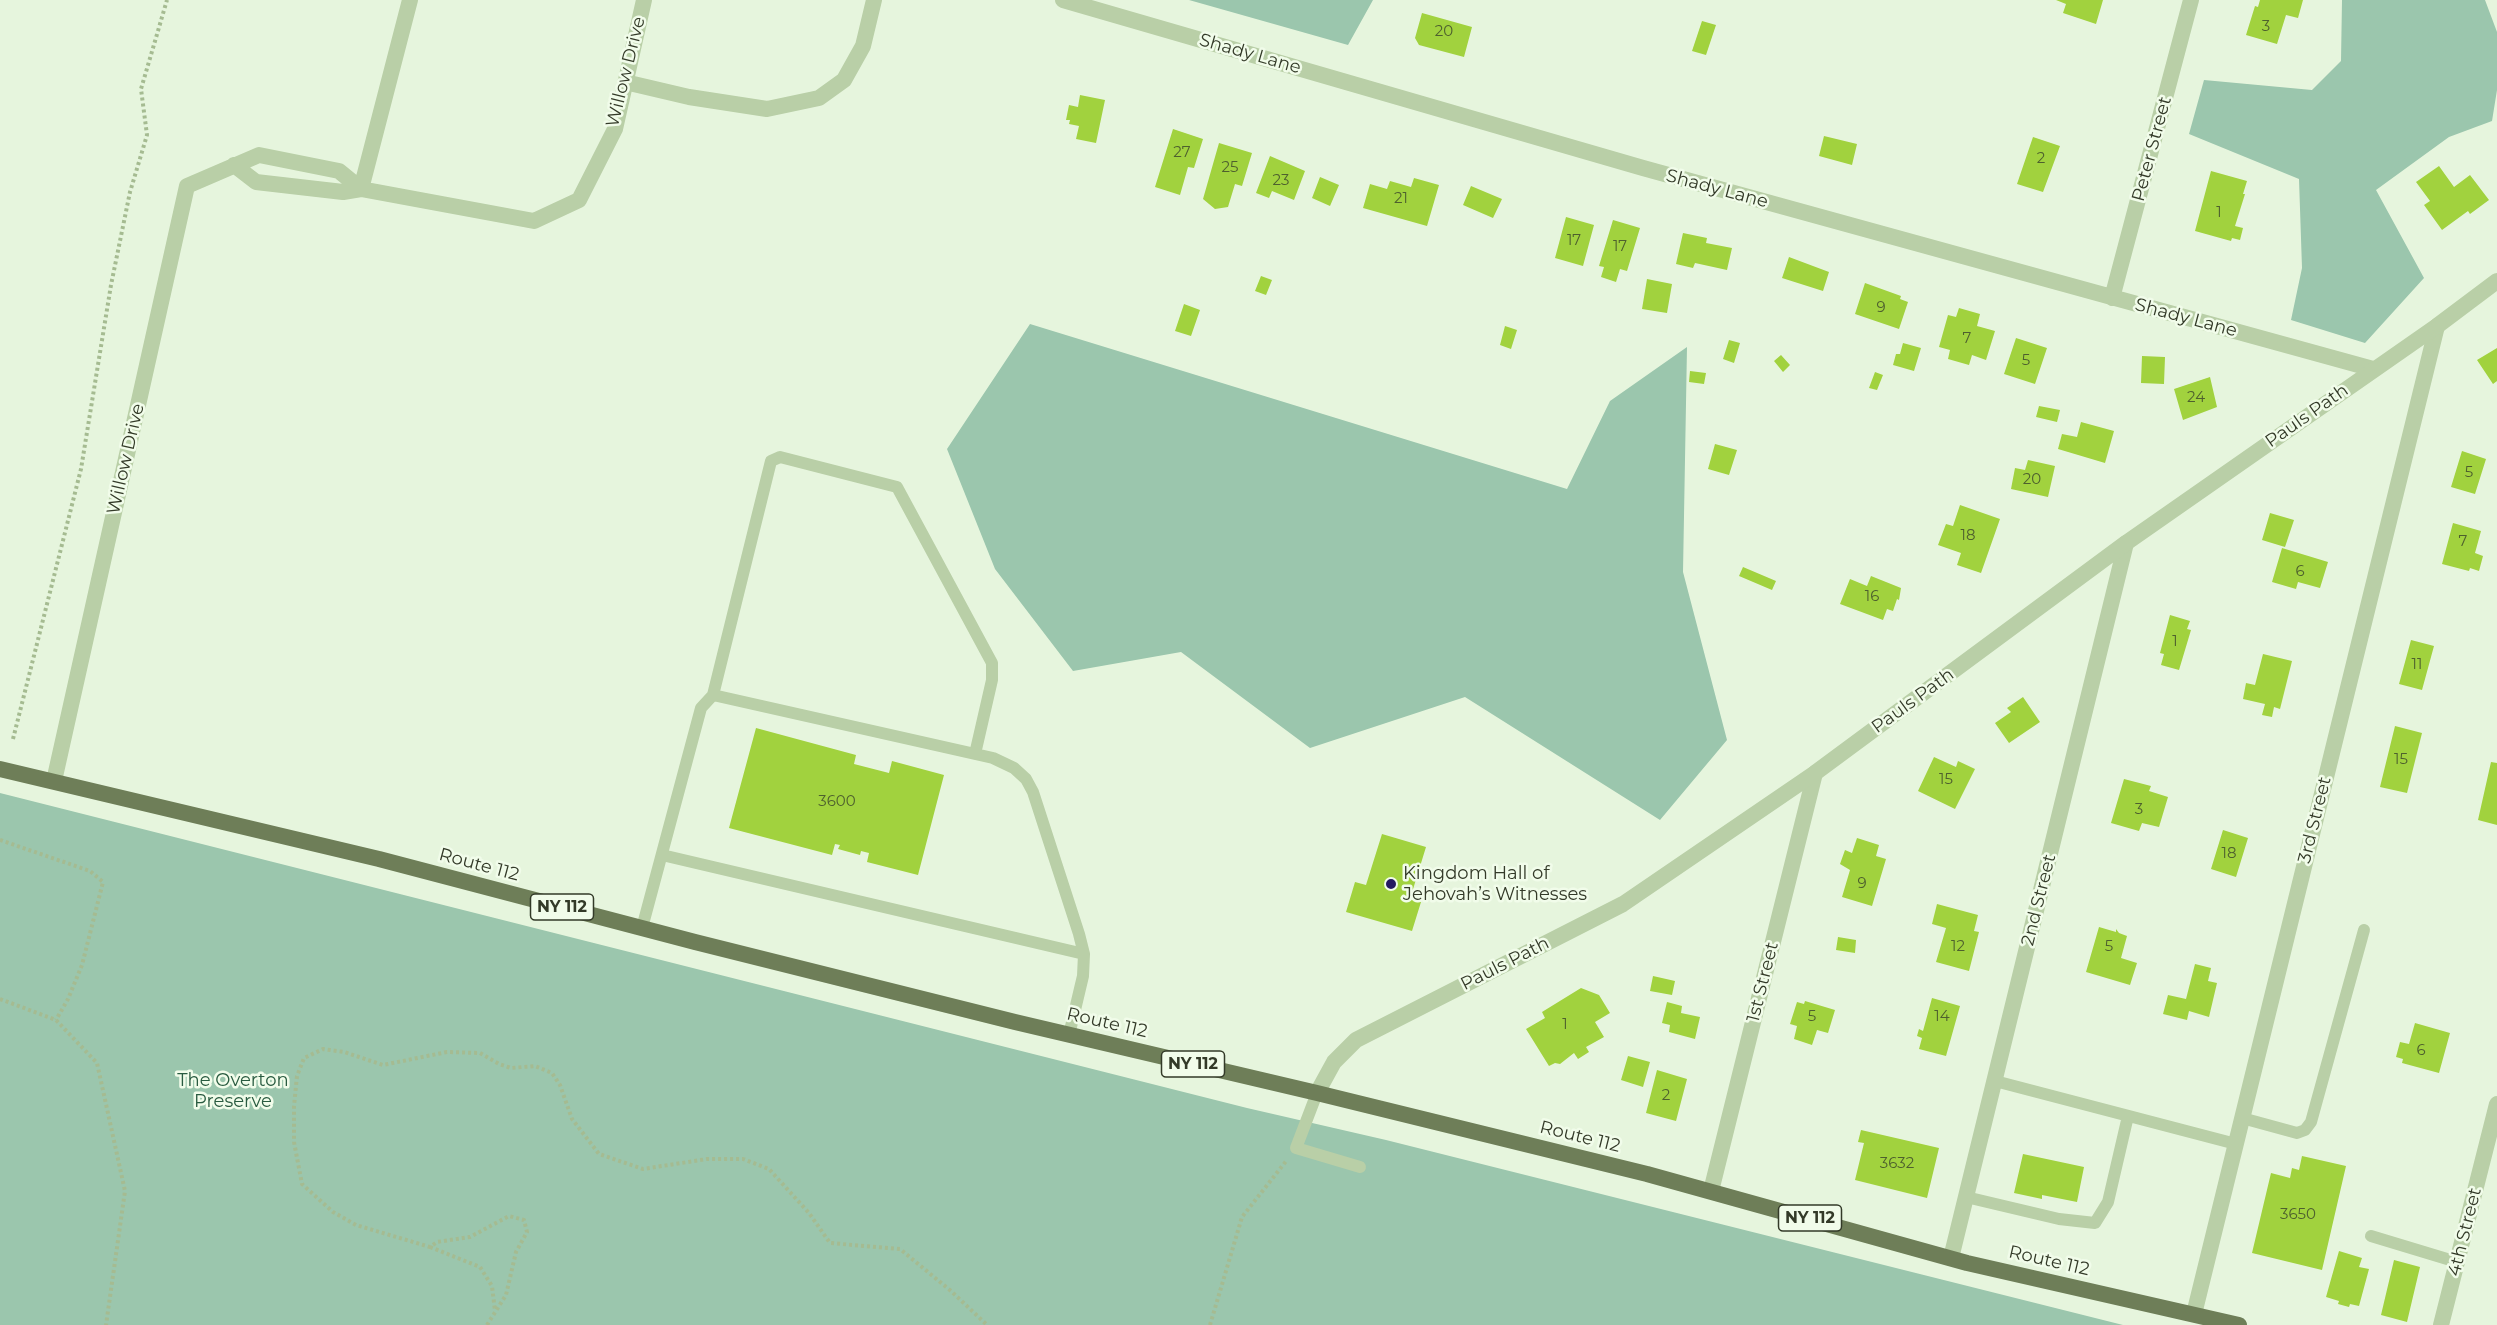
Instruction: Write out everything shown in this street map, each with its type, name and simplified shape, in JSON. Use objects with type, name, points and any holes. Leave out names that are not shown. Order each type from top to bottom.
[{"type":"main road","name":"Route 112","points":[[0,769],[379,859],[642,928],[1069,1035],[1317,1093],[1711,1191],[1951,1258],[2239,1325]]},
{"type":"street","points":[[361,189],[410,0]]},
{"type":"street","name":"Willow Drive","points":[[234,165],[256,182],[342,192],[361,189],[534,221],[579,200],[615,129],[644,0]]},
{"type":"street","points":[[625,82],[689,97],[767,109],[819,98],[844,80],[863,46],[874,0]]},
{"type":"street","name":"Shady Lane","points":[[1063,0],[1643,168],[2373,369]]},
{"type":"street","name":"Peter Street","points":[[2112,298],[2191,0]]},
{"type":"street","name":"Willow Drive","points":[[54,781],[187,186],[259,155],[339,171],[361,189]]},
{"type":"street","points":[[282,185],[286,160]]},
{"type":"street","name":"Pauls Path","points":[[1317,1093],[1334,1062],[1356,1040],[1623,904],[1815,773],[2126,543],[2437,326],[2497,281]]},
{"type":"street","name":"3rd Street","points":[[2194,1314],[2437,326]]},
{"type":"street","name":"2nd Street","points":[[1951,1258],[2126,543]]},
{"type":"street","name":"1st Street","points":[[1711,1191],[1815,773]]},
{"type":"street","name":"4th Street","points":[[2441,1325],[2497,1104]]},
{"type":"lane","points":[[642,928],[701,708],[712,695],[771,461],[780,457],[897,487],[992,663],[992,680],[975,754]]},
{"type":"lane","points":[[712,695],[993,758],[1014,768],[1026,779],[1033,792],[1084,954],[1083,976],[1069,1035]]},
{"type":"lane","points":[[662,855],[1084,954]]},
{"type":"lane","points":[[2242,1119],[2297,1133],[2305,1130],[2311,1122],[2364,930]]},
{"type":"lane","points":[[1995,1081],[2236,1144]]},
{"type":"lane","points":[[1317,1093],[1296,1148],[1359,1167]]},
{"type":"lane","points":[[1966,1197],[2059,1219],[2095,1223],[2108,1202],[2128,1116]]},
{"type":"lane","points":[[2371,1236],[2457,1262]]},
{"type":"path","points":[[13,740],[81,470],[111,285],[130,192],[147,135],[141,89],[167,0]]},
{"type":"path","points":[[0,840],[90,871],[103,882],[82,965],[68,999],[56,1020]]},
{"type":"path","points":[[0,999],[56,1020],[97,1063],[125,1191],[106,1325]]},
{"type":"path","points":[[495,1312],[492,1286],[480,1267],[430,1247],[356,1225],[333,1212],[302,1184],[294,1142],[294,1106],[297,1076],[304,1058],[323,1049],[344,1052],[383,1065],[447,1052],[480,1053],[499,1064],[512,1068],[535,1066],[552,1073],[560,1085],[572,1119],[599,1154],[643,1168],[707,1159],[743,1159],[769,1169],[809,1213],[830,1242],[900,1249],[951,1291],[987,1325]]},
{"type":"path","points":[[1210,1325],[1242,1217],[1296,1148]]},
{"type":"path","points":[[430,1247],[437,1242],[470,1236],[509,1216],[524,1220],[527,1232],[516,1251],[506,1295],[487,1325]]},
{"type":"green space","points":[[1189,0],[1373,0],[1348,45]]},
{"type":"green space","points":[[2342,0],[2485,0],[2497,32],[2497,90],[2492,121],[2449,137],[2376,190],[2424,278],[2365,343],[2291,320],[2302,268],[2299,179],[2189,134],[2204,80],[2312,90],[2341,61]]},
{"type":"green space","points":[[1030,324],[1567,489],[1610,401],[1687,347],[1683,572],[1727,740],[1660,820],[1465,697],[1310,748],[1181,652],[1073,671],[995,569],[947,449]]},
{"type":"green space","name":"The Overton Preserve","points":[[0,793],[1247,1108],[1386,1140],[2123,1325],[0,1325]]},
{"type":"building","points":[[2056,0],[2103,0],[2096,24],[2063,13],[2066,4]]},
{"type":"building","points":[[2260,0],[2303,0],[2298,18],[2286,15],[2277,44],[2246,35],[2255,6],[2258,7]]},
{"type":"building","points":[[1422,13],[1472,27],[1464,57],[1419,45],[1415,38]]},
{"type":"building","points":[[1702,21],[1716,25],[1706,55],[1692,51]]},
{"type":"building","points":[[1080,95],[1105,100],[1096,143],[1076,139],[1079,126],[1069,124],[1070,120],[1066,120],[1069,105],[1078,107]]},
{"type":"building","points":[[1173,129],[1203,139],[1194,168],[1188,167],[1180,195],[1155,187]]},
{"type":"building","points":[[1824,136],[1857,144],[1852,165],[1819,156]]},
{"type":"building","points":[[2033,137],[2060,146],[2043,192],[2017,184]]},
{"type":"building","points":[[1219,143],[1252,153],[1242,186],[1235,184],[1228,207],[1215,209],[1203,199]]},
{"type":"building","points":[[1270,156],[1305,171],[1294,200],[1272,191],[1269,198],[1256,193]]},
{"type":"building","points":[[2439,166],[2454,187],[2470,175],[2489,200],[2470,214],[2468,211],[2442,230],[2424,205],[2430,201],[2416,182]]},
{"type":"building","points":[[2211,171],[2247,181],[2235,226],[2243,228],[2240,240],[2232,238],[2231,241],[2195,231]]},
{"type":"building","points":[[1320,177],[1339,185],[1330,206],[1312,198]]},
{"type":"building","points":[[1414,178],[1439,185],[1427,226],[1363,208],[1370,184],[1387,189],[1390,181],[1411,187]]},
{"type":"building","points":[[1471,186],[1502,199],[1493,218],[1463,205]]},
{"type":"building","points":[[1566,217],[1594,225],[1583,266],[1555,258]]},
{"type":"building","points":[[1613,220],[1640,228],[1627,271],[1620,269],[1616,282],[1601,277],[1604,267],[1599,266]]},
{"type":"building","points":[[1683,233],[1707,238],[1706,243],[1732,248],[1727,270],[1695,263],[1693,268],[1676,264]]},
{"type":"building","points":[[1789,257],[1829,272],[1823,291],[1782,278]]},
{"type":"building","points":[[1261,276],[1272,280],[1266,295],[1255,291]]},
{"type":"building","points":[[1647,279],[1672,284],[1667,313],[1642,309]]},
{"type":"building","points":[[1865,283],[1901,296],[1900,299],[1908,302],[1899,329],[1855,314]]},
{"type":"building","points":[[1184,304],[1200,310],[1191,336],[1175,331]]},
{"type":"building","points":[[1959,308],[1980,314],[1977,326],[1995,331],[1986,360],[1972,355],[1969,365],[1948,359],[1950,350],[1939,347],[1948,315],[1956,317]]},
{"type":"building","points":[[1505,326],[1517,330],[1511,349],[1500,345]]},
{"type":"building","points":[[2016,338],[2047,348],[2035,384],[2004,374]]},
{"type":"building","points":[[1729,340],[1740,343],[1734,363],[1723,359]]},
{"type":"building","points":[[1903,343],[1921,348],[1914,371],[1893,365],[1896,354],[1900,354]]},
{"type":"building","points":[[2497,348],[2497,381],[2493,384],[2477,360]]},
{"type":"building","points":[[1781,355],[1790,365],[1783,372],[1774,361]]},
{"type":"building","points":[[2142,356],[2165,357],[2164,384],[2141,383]]},
{"type":"building","points":[[1690,371],[1706,373],[1704,384],[1689,382]]},
{"type":"building","points":[[1875,372],[1883,375],[1877,390],[1869,388]]},
{"type":"building","points":[[2210,377],[2217,407],[2183,420],[2174,389]]},
{"type":"building","points":[[2039,406],[2060,410],[2057,422],[2036,417]]},
{"type":"building","points":[[2081,422],[2114,431],[2105,463],[2058,449],[2062,434],[2077,437]]},
{"type":"building","points":[[1715,444],[1737,450],[1729,475],[1708,469]]},
{"type":"building","points":[[2462,451],[2486,459],[2475,494],[2451,487]]},
{"type":"building","points":[[2028,460],[2055,466],[2048,497],[2011,489],[2015,468],[2025,470]]},
{"type":"building","points":[[1960,505],[2000,519],[1981,573],[1957,565],[1961,553],[1938,545],[1946,524],[1953,526]]},
{"type":"building","points":[[2270,513],[2294,520],[2285,547],[2262,540]]},
{"type":"building","points":[[2453,523],[2481,531],[2475,553],[2483,556],[2479,571],[2470,568],[2469,571],[2442,564]]},
{"type":"building","points":[[2282,548],[2328,562],[2320,588],[2298,582],[2296,589],[2272,582]]},
{"type":"building","points":[[1743,567],[1776,581],[1772,590],[1739,576]]},
{"type":"building","points":[[1871,576],[1901,588],[1899,600],[1897,599],[1893,611],[1887,609],[1883,620],[1840,604],[1850,579],[1867,586]]},
{"type":"building","points":[[2170,615],[2190,621],[2187,629],[2191,630],[2179,670],[2161,665],[2164,654],[2160,653]]},
{"type":"building","points":[[2411,640],[2434,646],[2422,690],[2399,684]]},
{"type":"building","points":[[2263,654],[2292,661],[2280,709],[2274,707],[2272,717],[2262,715],[2265,704],[2243,699],[2246,683],[2255,685]]},
{"type":"building","points":[[2023,697],[2040,722],[2009,743],[1995,723],[2011,712],[2007,708]]},
{"type":"building","points":[[2395,726],[2422,733],[2407,793],[2380,787]]},
{"type":"building","points":[[756,728],[856,755],[854,764],[889,773],[892,761],[944,775],[918,875],[867,862],[869,853],[861,851],[860,855],[838,849],[840,845],[835,844],[832,855],[729,828]]},
{"type":"building","points":[[1934,757],[1956,767],[1958,761],[1975,769],[1955,809],[1918,791]]},
{"type":"building","points":[[2491,762],[2497,763],[2497,825],[2478,820]]},
{"type":"building","points":[[2124,779],[2151,786],[2149,791],[2168,797],[2159,827],[2142,823],[2139,831],[2111,823]]},
{"type":"building","points":[[2223,830],[2248,838],[2236,877],[2211,869]]},
{"type":"building","name":"Kingdom Hall of Jehovah’s Witnesses","points":[[1382,834],[1426,847],[1410,899],[1421,902],[1412,931],[1346,912],[1355,882],[1366,885]]},
{"type":"building","points":[[1857,838],[1879,845],[1876,856],[1886,859],[1872,906],[1842,897],[1850,870],[1840,864],[1845,850],[1852,853]]},
{"type":"building","points":[[1937,904],[1978,915],[1974,931],[1979,932],[1969,971],[1936,962],[1946,928],[1932,924]]},
{"type":"building","points":[[2099,927],[2116,932],[2116,929],[2127,936],[2121,958],[2137,963],[2130,985],[2086,972]]},
{"type":"building","points":[[1838,937],[1856,940],[1855,953],[1836,950]]},
{"type":"building","points":[[2195,964],[2211,968],[2208,981],[2217,983],[2209,1017],[2189,1011],[2187,1020],[2163,1014],[2168,995],[2186,999]]},
{"type":"building","points":[[1653,976],[1675,981],[1672,995],[1650,991]]},
{"type":"building","points":[[1581,988],[1599,995],[1610,1013],[1595,1022],[1604,1037],[1586,1047],[1589,1052],[1578,1059],[1574,1053],[1560,1064],[1555,1063],[1549,1066],[1526,1029],[1545,1018],[1542,1012]]},
{"type":"building","points":[[1932,998],[1960,1006],[1946,1056],[1919,1049],[1922,1038],[1917,1036],[1919,1029],[1923,1031]]},
{"type":"building","points":[[1805,1001],[1835,1010],[1828,1033],[1817,1030],[1812,1045],[1794,1039],[1797,1026],[1790,1024],[1797,1002],[1804,1004]]},
{"type":"building","points":[[1667,1002],[1682,1006],[1681,1013],[1700,1017],[1695,1039],[1669,1032],[1670,1025],[1662,1023]]},
{"type":"building","points":[[2415,1023],[2450,1033],[2439,1073],[2402,1063],[2403,1059],[2396,1057],[2400,1042],[2409,1044]]},
{"type":"building","points":[[1628,1056],[1650,1062],[1643,1087],[1621,1080]]},
{"type":"building","points":[[1657,1070],[1687,1079],[1676,1121],[1646,1113]]},
{"type":"building","points":[[1861,1130],[1939,1148],[1927,1198],[1855,1180],[1864,1143],[1858,1142]]},
{"type":"building","points":[[2023,1154],[2084,1167],[2077,1202],[2042,1195],[2042,1199],[2014,1193]]},
{"type":"building","points":[[2302,1156],[2346,1166],[2322,1270],[2252,1253],[2271,1173],[2290,1178],[2292,1168],[2299,1170]]},
{"type":"building","points":[[2339,1251],[2362,1258],[2359,1267],[2369,1269],[2359,1306],[2350,1304],[2349,1307],[2338,1304],[2339,1301],[2326,1297]]},
{"type":"building","points":[[2394,1260],[2420,1267],[2407,1322],[2381,1315]]},
{"type":"place","name":"Kingdom Hall of Jehovah’s Witnesses","points":[[1391,884]]}]
